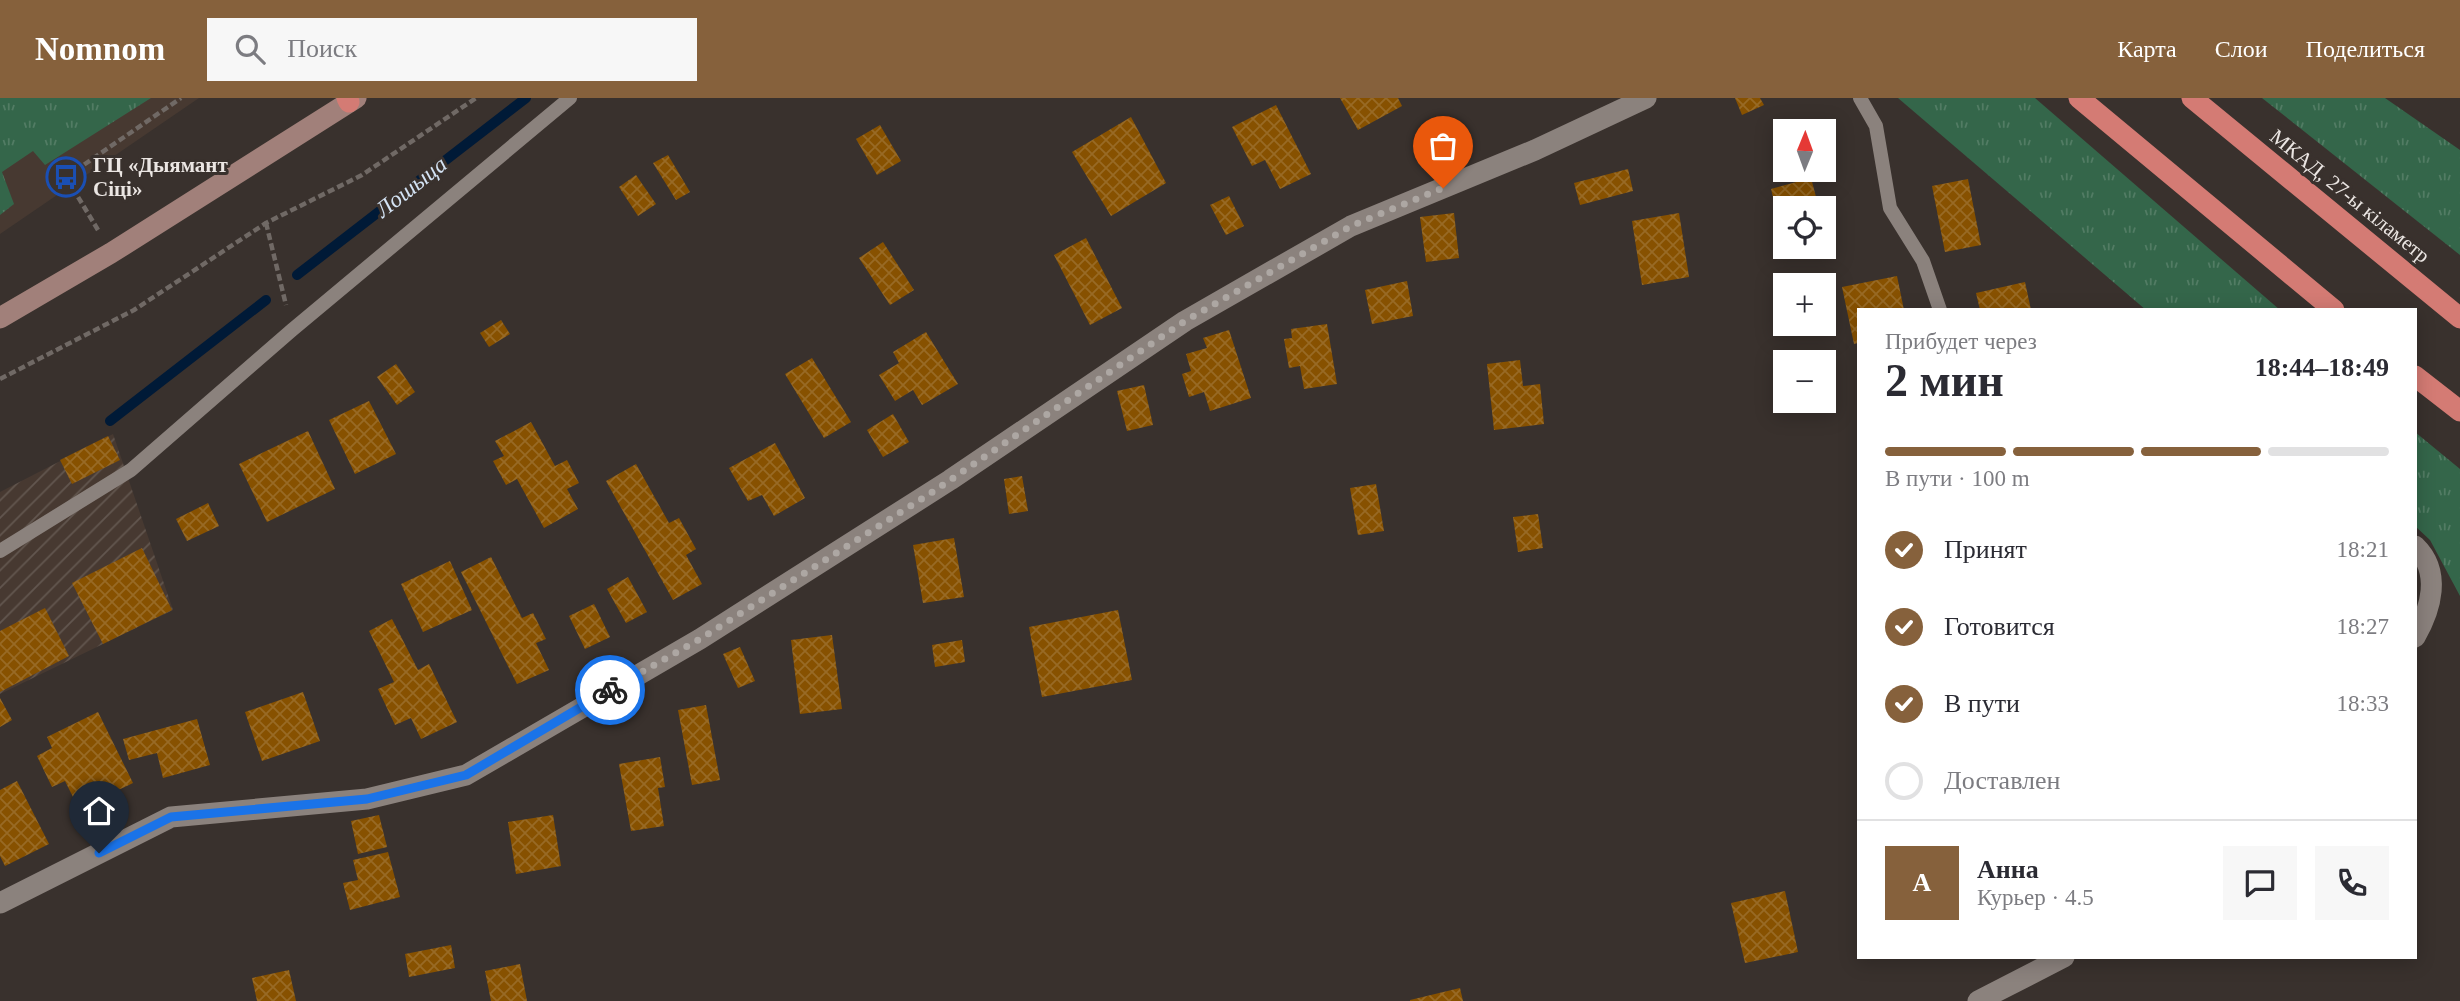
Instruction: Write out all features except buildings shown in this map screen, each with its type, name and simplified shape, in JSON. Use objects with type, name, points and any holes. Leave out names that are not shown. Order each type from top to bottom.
[{"type":"highway","points":[[2079,98],[2192,195],[2332,308]]},
{"type":"highway","name":"МКАД, 27-ы кіламетр","points":[[2192,98],[2460,318]]},
{"type":"highway","points":[[2417,378],[2460,411]]},
{"type":"main road","points":[[0,318],[111,253],[351,99]]},
{"type":"street","points":[[0,903],[171,817],[367,799],[466,775],[700,639],[939,487],[1209,307],[1351,226],[1535,150],[1646,98]]},
{"type":"street","points":[[2417,548],[2422,553],[2430,573],[2432,595],[2426,618],[2417,634]]},
{"type":"street","points":[[1978,1001],[2060,959]]},
{"type":"lane","points":[[0,551],[131,470],[292,330],[570,98]]},
{"type":"lane","points":[[1860,98],[1876,126],[1890,208],[1923,261],[1939,308]]},
{"type":"path","points":[[111,253],[66,177],[181,98]]},
{"type":"path","points":[[0,379],[134,310],[266,223],[362,174],[476,98]]},
{"type":"path","points":[[266,223],[292,330]]},
{"type":"shaded area","points":[[0,98],[199,98],[0,234]]},
{"type":"shaded area","points":[[113,434],[173,610],[0,694],[0,492]]},
{"type":"green space","points":[[0,98],[151,98],[45,165],[33,151],[2,172],[14,204],[0,215]]},
{"type":"green space","points":[[1898,98],[2035,98],[2278,308],[2144,308]]},
{"type":"green space","points":[[2262,98],[2385,98],[2460,150],[2460,255]]},
{"type":"green space","points":[[2417,434],[2460,469],[2460,596],[2430,540],[2417,528]]},
{"type":"waterway","name":"Лошыца","points":[[297,275],[526,98]]},
{"type":"waterway","name":"Лошыца","points":[[110,421],[266,300]]},
{"type":"way so far","points":[[610,690],[700,639],[928,495],[1185,321],[1351,226],[1443,188]]},
{"type":"place","name":"ГЦ «Дыямант Сіці»","points":[[66,177]]},
{"type":"route","points":[[99,853],[171,817],[367,799],[466,775],[610,690]]}]
